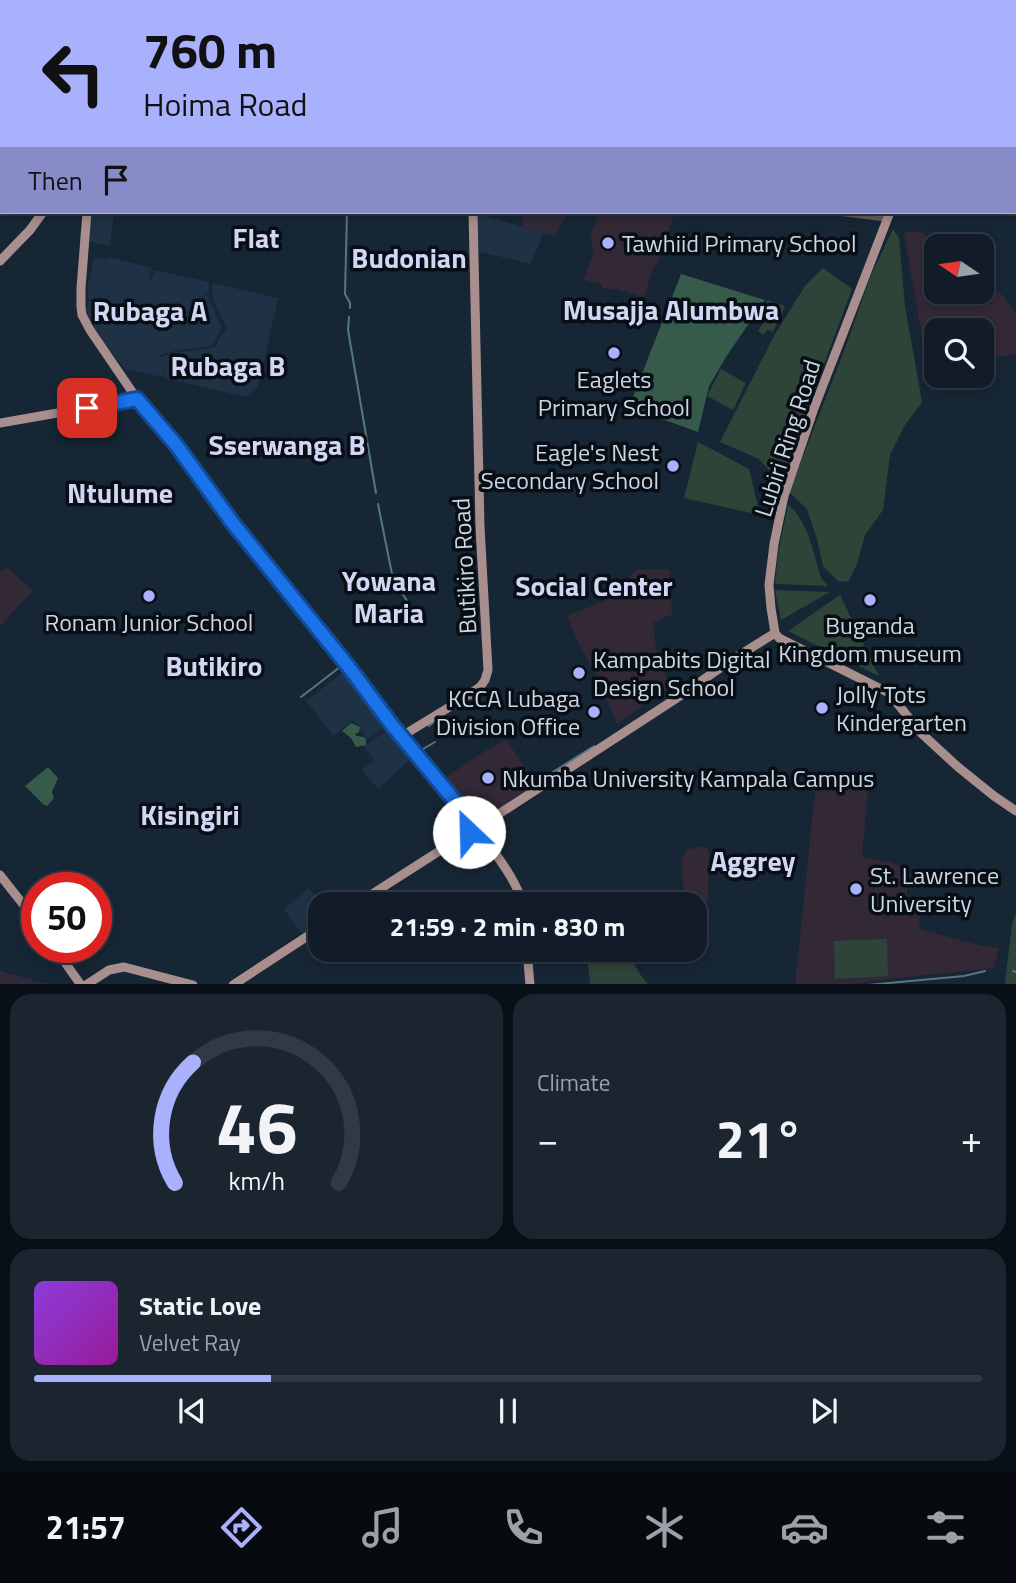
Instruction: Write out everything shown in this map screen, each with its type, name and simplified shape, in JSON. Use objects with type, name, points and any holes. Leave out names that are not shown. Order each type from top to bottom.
[{"type":"main road","points":[[0,261],[42,214]]},
{"type":"main road","points":[[86,214],[81,312],[90,330],[137,399],[177,446],[232,522],[402,736],[470,827],[475,837],[483,836],[487,830],[485,823],[478,819],[470,827],[374,892]]},
{"type":"main road","name":"Butikiro Road","points":[[402,736],[480,687],[488,670],[480,527],[473,214]]},
{"type":"main road","name":"Lubiri Ring Road","points":[[775,633],[769,585],[784,496],[813,411],[888,215]]},
{"type":"main road","points":[[0,423],[137,399]]},
{"type":"main road","points":[[485,823],[775,633],[779,638],[889,693],[921,733],[958,767],[1016,811]]},
{"type":"main road","points":[[483,836],[520,892]]},
{"type":"main road","points":[[0,875],[21,902]]},
{"type":"main road","points":[[235,984],[308,936]]},
{"type":"main road","points":[[528,962],[530,984]]},
{"type":"main road","points":[[67,963],[83,984]]},
{"type":"main road","points":[[86,984],[109,970],[124,967],[188,984]]},
{"type":"shaded area","points":[[92,214],[114,214],[110,246],[89,241]]},
{"type":"shaded area","points":[[475,214],[544,233],[530,264],[477,251]]},
{"type":"shaded area","points":[[523,214],[567,214],[555,236],[522,227]]},
{"type":"shaded area","points":[[597,214],[674,214],[644,297],[614,288],[602,288],[602,285],[584,280],[594,250],[591,236]]},
{"type":"shaded area","points":[[904,232],[924,234],[924,304],[994,304],[994,289],[1016,314],[1016,355],[994,357],[994,318],[924,318],[924,350]]},
{"type":"shaded area","points":[[108,257],[152,268],[148,286],[155,270],[209,282],[209,291],[200,298],[207,295],[222,328],[211,346],[178,350],[160,357],[215,347],[227,329],[213,299],[212,283],[278,298],[258,387],[246,397],[165,378],[163,370],[163,377],[125,369],[86,315],[88,302],[109,296],[89,300],[87,290],[93,261],[97,258],[107,260]]},
{"type":"shaded area","points":[[7,567],[33,591],[0,626],[0,571]]},
{"type":"shaded area","points":[[669,569],[672,614],[653,623],[656,648],[669,688],[617,724],[567,616],[614,597],[636,570]]},
{"type":"shaded area","points":[[345,671],[388,725],[368,739],[353,720],[334,736],[306,701]]},
{"type":"shaded area","points":[[391,728],[414,756],[378,789],[362,770],[374,760],[364,746]]},
{"type":"shaded area","name":"Nkumba University Kampala Campus","points":[[506,739],[536,784],[493,814],[473,816],[443,779]]},
{"type":"shaded area","name":"St. Lawrence University","points":[[817,772],[869,778],[862,857],[891,862],[910,873],[905,905],[920,914],[919,929],[999,948],[994,968],[853,984],[795,984]]},
{"type":"shaded area","points":[[708,847],[708,902],[707,892],[684,892],[681,861],[686,850]]},
{"type":"shaded area","points":[[309,888],[312,892],[308,892],[308,932],[303,935],[284,909]]},
{"type":"shaded area","points":[[0,971],[33,980],[50,984],[0,984]]},
{"type":"green space","points":[[893,229],[899,238],[905,306],[922,402],[905,425],[890,455],[883,510],[865,535],[857,564],[848,582],[838,581],[823,566],[807,509],[789,492],[871,275]]},
{"type":"green space","points":[[823,268],[852,289],[780,482],[759,459],[720,442],[775,334],[805,286]]},
{"type":"green space","points":[[681,274],[765,300],[709,386],[698,432],[629,407]]},
{"type":"green space","points":[[768,300],[785,306],[773,332],[768,330],[763,335],[758,331],[767,318],[759,312]]},
{"type":"green space","points":[[721,369],[746,383],[733,410],[707,396]]},
{"type":"green space","points":[[698,442],[749,469],[760,515],[684,498]]},
{"type":"green space","points":[[788,505],[801,520],[821,578],[828,586],[775,584]]},
{"type":"green space","points":[[775,590],[830,592],[781,620]]},
{"type":"green space","points":[[840,595],[879,676],[788,631]]},
{"type":"green space","points":[[351,723],[360,727],[355,734],[366,739],[366,745],[356,747],[351,738],[342,731]]},
{"type":"green space","points":[[48,767],[58,778],[52,792],[54,798],[47,806],[25,786]]},
{"type":"green space","points":[[1016,913],[1016,984],[1005,984],[1012,924]]},
{"type":"green space","points":[[887,939],[888,976],[835,979],[834,941]]},
{"type":"green space","points":[[632,962],[648,984],[590,984],[588,963]]},
{"type":"waterway","points":[[347,214],[345,294],[350,308]]},
{"type":"waterway","points":[[349,317],[348,330],[376,493]]},
{"type":"waterway","points":[[378,504],[393,579],[411,607]]},
{"type":"waterway","points":[[301,697],[340,667],[302,616]]},
{"type":"waterway","points":[[349,677],[352,682]]},
{"type":"waterway","points":[[472,699],[481,691]]},
{"type":"waterway","points":[[368,701],[373,708]]},
{"type":"waterway","points":[[461,706],[467,702]]},
{"type":"waterway","points":[[429,726],[436,720]]},
{"type":"waterway","points":[[423,749],[435,742]]},
{"type":"waterway","points":[[545,777],[594,746]]},
{"type":"waterway","points":[[450,802],[454,807]]},
{"type":"waterway","points":[[879,984],[964,976],[985,971]]},
{"type":"place","name":"Tawhiid Primary School","points":[[608,243]]},
{"type":"place","name":"Eaglets Primary School","points":[[614,353]]},
{"type":"place","name":"Eagle's Nest Secondary School","points":[[673,466]]},
{"type":"place","name":"Ronam Junior School","points":[[149,596]]},
{"type":"place","name":"Buganda Kingdom museum","points":[[870,600]]},
{"type":"place","name":"Kampabits Digital Design School","points":[[579,673]]},
{"type":"place","name":"Jolly Tots Kindergarten","points":[[822,708]]},
{"type":"place","name":"KCCA Lubaga Division Office","points":[[594,712]]},
{"type":"place","name":"Nkumba University Kampala Campus","points":[[488,778]]},
{"type":"place","name":"St. Lawrence University","points":[[856,889]]},
{"type":"district","name":"Flat","points":[[256,237]]},
{"type":"district","name":"Budonian","points":[[409,257]]},
{"type":"district","name":"Musajja Alumbwa","points":[[671,309]]},
{"type":"district","name":"Rubaga A","points":[[150,310]]},
{"type":"district","name":"Rubaga B","points":[[228,365]]},
{"type":"district","name":"Sserwanga B","points":[[287,444]]},
{"type":"district","name":"Ntulume","points":[[120,492]]},
{"type":"district","name":"Social Center","points":[[594,585]]},
{"type":"district","name":"Yowana Maria","points":[[389,596]]},
{"type":"district","name":"Butikiro","points":[[214,665]]},
{"type":"district","name":"Kisingiri","points":[[190,814]]},
{"type":"district","name":"Aggrey","points":[[753,860]]},
{"type":"route","points":[[87,408],[137,399],[177,446],[232,522],[392,725],[472,821],[469,832]]}]
